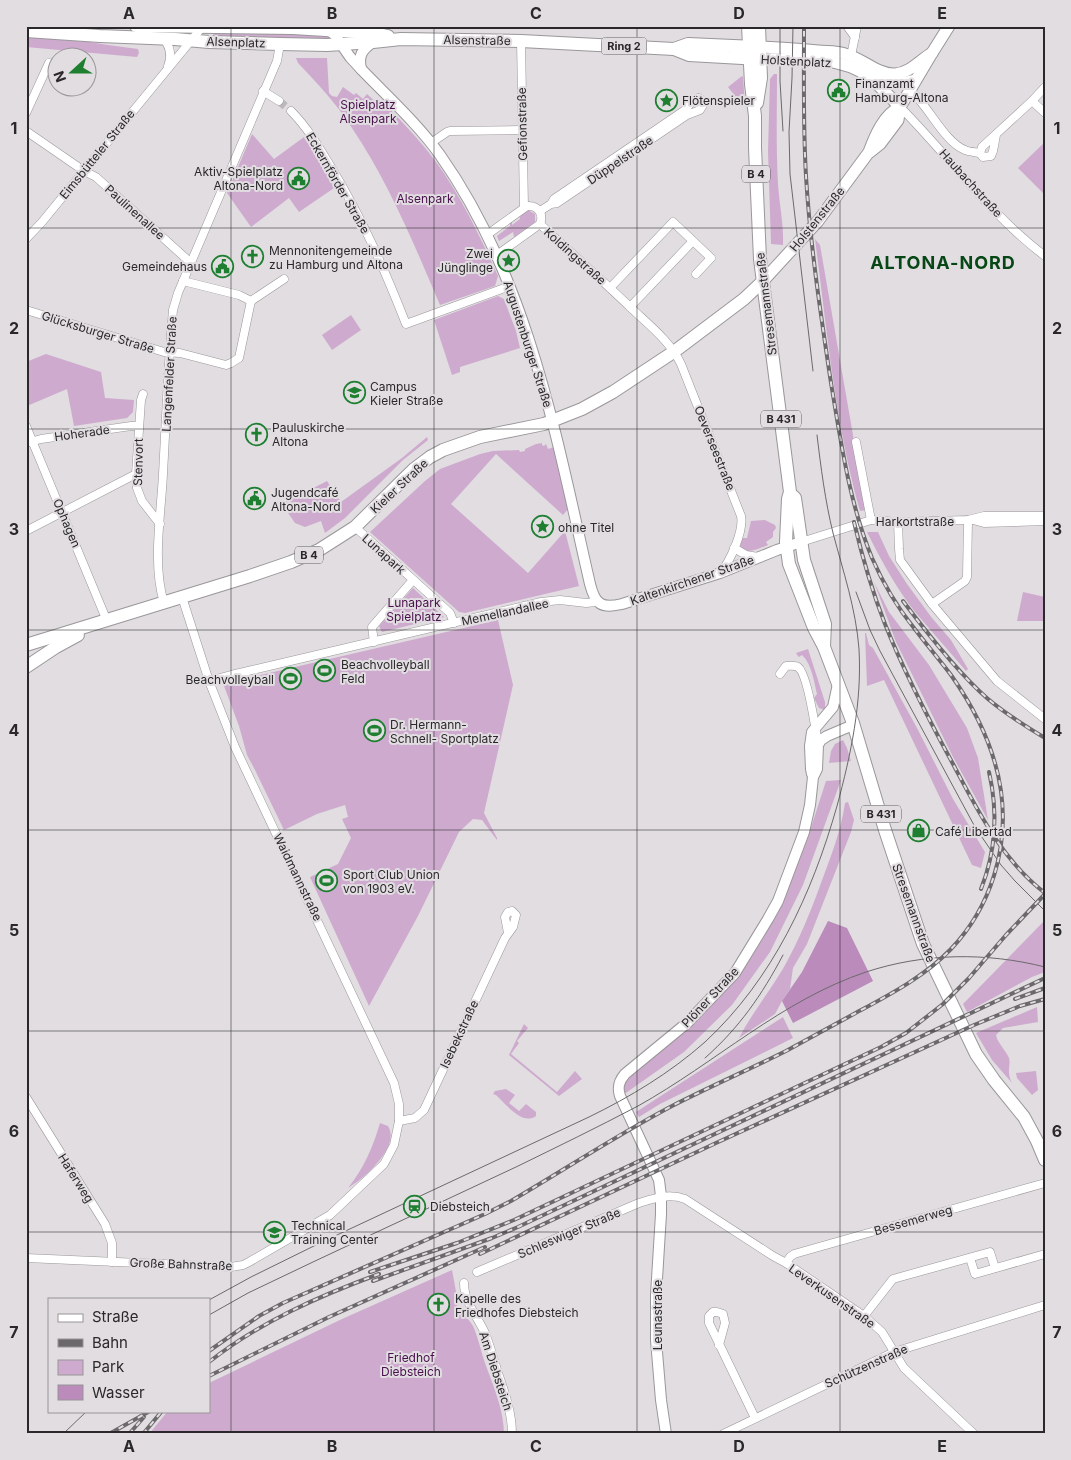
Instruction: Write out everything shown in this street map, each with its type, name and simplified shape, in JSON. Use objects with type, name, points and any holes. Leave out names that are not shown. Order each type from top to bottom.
[{"type":"main road","name":"Ring 2","points":[[136,26],[202,26]]},
{"type":"main road","name":"Alsenplatz","points":[[202,26],[310,28],[374,33],[401,39]]},
{"type":"main road","name":"Stresemannstraße","points":[[748,26],[754,53]]},
{"type":"main road","name":"Stresemannstraße","points":[[759,26],[751,84],[755,116],[762,282],[790,492],[786,546],[791,570],[814,628],[824,647],[853,725],[892,852],[929,958],[976,1054],[1024,1117],[1045,1160]]},
{"type":"main road","name":"Holstenstraße","points":[[762,282],[818,221],[869,152],[874,139],[892,111],[900,106],[949,26]]},
{"type":"main road","name":"Ring 2","points":[[26,31],[191,40]]},
{"type":"main road","name":"Alsenstraße","points":[[280,44],[342,44],[401,39],[521,41],[674,49],[689,55],[754,53]]},
{"type":"main road","name":"Alsenplatz","points":[[191,40],[280,44]]},
{"type":"main road","name":"Holstenplatz","points":[[754,53],[832,51],[851,56],[888,73],[897,74],[911,69],[920,60],[932,53]]},
{"type":"main road","name":"Holstenplatz","points":[[754,53],[842,64],[869,77],[912,85]]},
{"type":"main road","name":"Holstenplatz","points":[[869,77],[900,106]]},
{"type":"main road","name":"Kieler Straße","points":[[26,646],[305,557],[330,544],[355,527],[414,469],[443,450],[480,437],[534,427],[576,412],[613,392],[675,351],[744,299],[762,282]]},
{"type":"main road","name":"Stresemannstraße","points":[[790,492],[795,498],[804,560],[825,624],[824,647]]},
{"type":"main road","name":"Kieler Straße","points":[[26,667],[56,647],[104,622]]},
{"type":"street","name":"Eimsbütteler Straße","points":[[26,239],[202,26]]},
{"type":"street","points":[[847,26],[855,37]]},
{"type":"street","points":[[851,56],[856,26]]},
{"type":"street","name":"Augustenburger Straße","points":[[330,31],[360,69],[432,143],[464,191],[488,234],[523,320],[553,421],[591,589],[598,602]]},
{"type":"street","points":[[163,38],[167,43],[170,53],[168,69]]},
{"type":"street","name":"Gefionstraße","points":[[521,41],[524,207]]},
{"type":"street","points":[[360,69],[360,54],[364,48],[373,42]]},
{"type":"street","name":"Langenfelder Straße","points":[[164,603],[158,575],[170,353],[175,300],[277,61],[280,44]]},
{"type":"street","points":[[327,44],[350,57]]},
{"type":"street","points":[[26,112],[48,62]]},
{"type":"street","points":[[912,85],[919,98],[957,146],[969,152],[980,153],[984,157],[991,156],[994,151],[996,135]]},
{"type":"street","points":[[980,153],[982,147],[1045,88]]},
{"type":"street","points":[[263,91],[279,101]]},
{"type":"street","points":[[1032,101],[1045,113]]},
{"type":"street","name":"Haubachstraße","points":[[900,106],[1009,226],[1045,256]]},
{"type":"street","name":"Eckernförder Straße","points":[[290,111],[310,133],[347,193],[374,246],[406,324],[510,286]]},
{"type":"street","name":"Düppelstraße","points":[[540,211],[551,204],[554,199],[687,112]]},
{"type":"street","points":[[432,143],[450,131],[522,130]]},
{"type":"street","name":"Paulinenallee","points":[[26,132],[96,177],[191,263]]},
{"type":"street","points":[[488,234],[524,207],[530,205],[540,211],[540,224],[497,255]]},
{"type":"street","name":"Koldingstraße","points":[[610,288],[673,222],[711,258],[696,274]]},
{"type":"street","name":"Koldingstraße","points":[[540,224],[675,351]]},
{"type":"street","points":[[630,307],[693,241]]},
{"type":"street","points":[[183,281],[239,295],[251,301],[284,279]]},
{"type":"street","name":"Glücksburger Straße","points":[[26,310],[164,352],[180,353],[229,364],[238,358],[251,301]]},
{"type":"street","name":"Oeverseestraße","points":[[675,351],[741,516],[742,523],[734,548],[727,564],[720,573]]},
{"type":"street","name":"Stenvort","points":[[143,394],[139,426],[136,488],[142,501],[160,524]]},
{"type":"street","name":"Ophagen","points":[[26,426],[29,442],[63,513],[104,622]]},
{"type":"street","name":"Hoherade","points":[[29,442],[139,426]]},
{"type":"street","points":[[856,442],[871,520]]},
{"type":"street","points":[[26,531],[136,474]]},
{"type":"street","name":"Harkortstraße","points":[[970,520],[984,516],[1045,516]]},
{"type":"street","name":"Harkortstraße","points":[[800,542],[871,520],[898,522],[970,520],[984,523],[1045,521]]},
{"type":"street","points":[[932,604],[967,578],[970,520]]},
{"type":"street","points":[[898,522],[900,560],[932,604],[997,682],[1045,719]]},
{"type":"street","name":"Lunapark","points":[[355,527],[450,613],[454,623]]},
{"type":"street","name":"Kaltenkirchener Straße","points":[[598,602],[608,606],[616,606],[720,573],[800,542]]},
{"type":"street","points":[[734,548],[758,557]]},
{"type":"street","name":"Lunapark","points":[[374,642],[372,627],[413,580]]},
{"type":"street","name":"Waidmannstraße","points":[[182,597],[208,681],[235,746],[392,1077],[398,1097],[399,1121],[396,1139],[389,1157]]},
{"type":"street","name":"Memellandallee","points":[[208,681],[541,602],[560,600],[586,603],[598,602]]},
{"type":"street","name":"Plöner Straße","points":[[661,1196],[658,1175],[618,1092],[619,1083],[626,1074],[687,1023],[734,973],[778,901],[804,832],[810,805],[813,777],[817,769],[818,735],[802,673],[798,667],[786,666],[780,674]]},
{"type":"street","points":[[818,735],[833,707],[838,684]]},
{"type":"street","name":"Plöner Straße","points":[[809,697],[810,724],[818,735]]},
{"type":"street","points":[[812,708],[819,714],[828,714]]},
{"type":"street","points":[[818,735],[853,725]]},
{"type":"street","name":"Isebekstraße","points":[[399,1121],[416,1118],[424,1110],[508,933]]},
{"type":"street","name":"Haferweg","points":[[26,1097],[105,1224],[112,1243],[112,1262]]},
{"type":"street","name":"Große Bahnstraße","points":[[26,1258],[231,1267],[243,1265],[297,1236],[330,1215],[378,1171],[389,1157]]},
{"type":"street","name":"Bessemerweg","points":[[786,1263],[790,1256],[794,1254],[1045,1183]]},
{"type":"street","name":"Leverkusenstraße","points":[[661,1196],[672,1195],[685,1199],[786,1263],[864,1316],[882,1332],[904,1368],[974,1434]]},
{"type":"street","name":"Schleswiger Straße","points":[[477,1272],[640,1203],[661,1196]]},
{"type":"street","name":"Leunastraße","points":[[661,1196],[656,1295],[656,1340],[666,1434]]},
{"type":"street","points":[[864,1316],[893,1279],[990,1252],[995,1268]]},
{"type":"street","points":[[970,1258],[975,1274],[1045,1254]]},
{"type":"street","name":"Am Diebsteich","points":[[464,1283],[472,1311],[484,1332],[510,1410],[512,1434]]},
{"type":"street","name":"Schützenstraße","points":[[723,1434],[894,1352],[1045,1305]]},
{"type":"street","points":[[719,1345],[755,1418]]},
{"type":"green space","points":[[254,31],[331,36],[336,40],[212,39],[214,33],[246,33]]},
{"type":"green space","points":[[26,37],[89,42],[138,49],[139,53],[137,57],[98,53],[98,48],[48,49],[26,47]]},
{"type":"green space","name":"Alsenpark","points":[[296,58],[327,58],[329,93],[332,96],[337,97],[343,87],[354,95],[356,93],[363,99],[367,94],[381,107],[387,106],[417,138],[448,179],[466,210],[498,276],[495,286],[440,305],[400,214],[378,170],[346,119],[298,63]]},
{"type":"green space","points":[[774,74],[777,74],[777,169],[783,245],[771,244],[768,151],[770,79]]},
{"type":"green space","points":[[742,76],[745,104],[735,99],[735,96],[728,87]]},
{"type":"green space","points":[[252,134],[274,159],[304,137],[337,186],[299,212],[289,198],[251,227],[227,193]]},
{"type":"green space","points":[[1045,142],[1045,195],[1018,168]]},
{"type":"green space","points":[[528,210],[535,214],[535,222],[514,237],[513,232],[499,241],[497,236],[510,226],[510,221],[512,220],[512,225],[520,219],[519,214]]},
{"type":"green space","points":[[815,239],[820,245],[866,510],[860,511],[844,444]]},
{"type":"green space","points":[[498,296],[504,299],[520,348],[460,367],[460,372],[452,375],[434,320]]},
{"type":"green space","points":[[351,315],[361,330],[332,350],[322,335]]},
{"type":"green space","points":[[46,354],[101,372],[105,398],[134,400],[133,412],[127,418],[74,426],[67,389],[27,406],[26,362]]},
{"type":"green space","points":[[427,437],[428,440],[403,460],[345,518],[325,533],[321,521],[305,527],[295,523],[282,504],[327,481],[341,502],[402,458]]},
{"type":"green space","points":[[542,443],[544,446],[546,444],[548,449],[554,447],[568,509],[563,515],[496,454],[451,504],[528,573],[565,531],[579,586],[465,613],[459,612],[370,532],[440,469],[480,454],[493,451],[519,450],[520,452]]},
{"type":"green space","points":[[765,520],[775,525],[776,528],[773,532],[773,537],[766,542],[768,545],[748,551],[741,549],[742,538],[747,538],[751,521]]},
{"type":"green space","points":[[867,532],[878,532],[889,556],[907,584],[951,640],[968,669],[966,671],[908,603],[889,574]]},
{"type":"green space","points":[[874,582],[889,612],[929,665],[967,728],[978,758],[988,820],[953,757],[896,642]]},
{"type":"green space","name":"Lunapark Spielplatz","points":[[413,588],[444,617],[382,632],[379,626]]},
{"type":"green space","points":[[1023,592],[1045,597],[1045,621],[1017,621]]},
{"type":"green space","name":"Dr. Hermann- Schnell- Sportplatz","points":[[498,620],[513,685],[484,813],[497,840],[482,820],[473,819],[459,832],[418,916],[369,1006],[310,877],[338,864],[351,838],[342,819],[348,817],[345,805],[317,814],[284,830],[247,755],[239,726],[224,686],[234,681]]},
{"type":"green space","points":[[865,633],[869,645],[873,648],[917,728],[953,799],[985,852],[981,868],[972,865],[884,680],[867,686]]},
{"type":"green space","points":[[808,649],[825,702],[825,710],[819,708],[814,698],[817,694],[808,663],[802,655],[799,657],[796,653]]},
{"type":"green space","points":[[843,740],[851,761],[829,763],[831,751],[835,744]]},
{"type":"green space","points":[[841,780],[803,885],[770,952],[732,1005],[684,1052],[623,1095],[624,1087],[629,1078],[692,1026],[739,975],[781,906],[807,840],[826,781]]},
{"type":"green space","points":[[848,802],[854,820],[851,832],[807,944],[793,968],[790,989],[775,1014],[739,1038],[784,967],[800,936],[832,853],[845,803]]},
{"type":"green space","points":[[1045,920],[1045,972],[967,1012],[963,1004]]},
{"type":"green space","points":[[1037,1007],[1038,1022],[1003,1028],[996,1035],[1009,1058],[1009,1075],[1012,1083],[992,1060],[976,1033]]},
{"type":"green space","points":[[783,1017],[793,1038],[660,1104],[639,1117],[636,1112]]},
{"type":"green space","points":[[524,1024],[528,1028],[517,1041],[519,1043],[511,1054],[557,1092],[575,1071],[582,1079],[559,1096],[509,1055]]},
{"type":"green space","points":[[1036,1071],[1038,1090],[1032,1095],[1017,1078],[1016,1073]]},
{"type":"green space","points":[[506,1089],[515,1095],[509,1103],[519,1111],[526,1104],[536,1112],[536,1116],[525,1118],[514,1113],[493,1094],[495,1091]]},
{"type":"green space","points":[[380,1123],[388,1126],[391,1134],[385,1152],[371,1170],[348,1188],[359,1173],[367,1157]]},
{"type":"green space","name":"Friedhof Diebsteich","points":[[452,1270],[457,1306],[471,1322],[475,1330],[495,1389],[504,1425],[504,1434],[149,1434],[167,1412],[210,1412],[210,1383],[342,1319]]},
{"type":"water","points":[[828,921],[847,928],[873,981],[793,1023],[782,1001],[802,972]]},
{"type":"tunnel","points":[[279,101],[291,111]]},
{"type":"tram line","points":[[780,26],[780,81],[783,131]]},
{"type":"tram line","points":[[793,26],[789,132],[790,174],[813,371]]},
{"type":"tram line","points":[[210,1299],[322,1242],[620,1101],[664,1074],[705,1042],[751,991],[787,933],[815,871],[827,839],[842,787],[857,709],[859,689],[857,634],[852,605],[833,533],[817,435]]},
{"type":"tram line","points":[[856,592],[880,651],[975,827],[1001,865],[1045,911]]},
{"type":"tram line","points":[[705,1058],[729,1035],[749,1010],[767,984],[783,955]]},
{"type":"tram line","points":[[210,1314],[248,1293],[516,1167],[638,1106],[777,1015],[835,984],[888,966],[933,958],[978,957],[1023,962],[1045,967]]},
{"type":"tram line","points":[[63,1434],[86,1412]]},
{"type":"railway","points":[[210,1350],[259,1316],[283,1303],[511,1201],[651,1117],[786,1051],[917,978],[951,949],[977,915],[987,896],[994,876],[1002,834],[1003,812],[1001,791],[994,760],[983,730],[960,688],[902,612],[881,577],[864,537],[847,472],[831,383],[810,228],[804,138],[804,26]]},
{"type":"railway","points":[[854,522],[880,612],[900,660],[926,712],[992,834],[1016,866],[1045,893]]},
{"type":"railway","points":[[903,601],[943,652],[977,689],[1002,710],[1045,738]]},
{"type":"railway","points":[[981,889],[990,860],[994,831],[994,801],[989,772]]},
{"type":"railway","points":[[370,1272],[457,1243],[514,1220],[881,1047],[906,1033],[943,1004],[1045,894]]},
{"type":"railway","points":[[373,1281],[518,1227],[1045,978]]},
{"type":"railway","points":[[1015,999],[1045,988]]},
{"type":"railway","points":[[480,1254],[974,1025],[1020,1006],[1045,999]]},
{"type":"railway","points":[[210,1376],[329,1317],[485,1247]]},
{"type":"railway","points":[[210,1361],[269,1322],[334,1291],[379,1274]]},
{"type":"railway","points":[[109,1434],[148,1412]]},
{"type":"railway","points":[[143,1434],[161,1412]]},
{"type":"railway","points":[[129,1434],[144,1417]]},
{"type":"place","name":"Finanzamt Hamburg-Altona","points":[[839,90]]},
{"type":"place","name":"Flötenspieler","points":[[666,100]]},
{"type":"place","name":"Aktiv-Spielplatz Altona-Nord","points":[[299,178]]},
{"type":"place","name":"Mennonitengemeinde zu Hamburg und Altona","points":[[253,257]]},
{"type":"place","name":"Zwei Jünglinge","points":[[509,260]]},
{"type":"place","name":"Gemeindehaus","points":[[223,266]]},
{"type":"place","name":"Campus Kieler Straße","points":[[354,393]]},
{"type":"place","name":"Pauluskirche Altona","points":[[256,434]]},
{"type":"place","name":"Jugendcafé Altona-Nord","points":[[255,499]]},
{"type":"place","name":"ohne Titel","points":[[542,527]]},
{"type":"place","name":"Beachvolleyball Feld","points":[[325,671]]},
{"type":"place","name":"Beachvolleyball","points":[[290,679]]},
{"type":"place","name":"Dr. Hermann- Schnell- Sportplatz","points":[[374,731]]},
{"type":"place","name":"Café Libertad","points":[[919,831]]},
{"type":"place","name":"Sport Club Union von 1903 eV.","points":[[327,881]]},
{"type":"place","name":"Diebsteich","points":[[414,1206]]},
{"type":"place","name":"Technical Training Center","points":[[275,1232]]},
{"type":"place","name":"Kapelle des Friedhofes Diebsteich","points":[[439,1305]]},
{"type":"district","name":"ALTONA-NORD","points":[[943,262]]},
{"type":"park label","name":"Spielplatz Alsenpark","points":[[368,111]]}]
